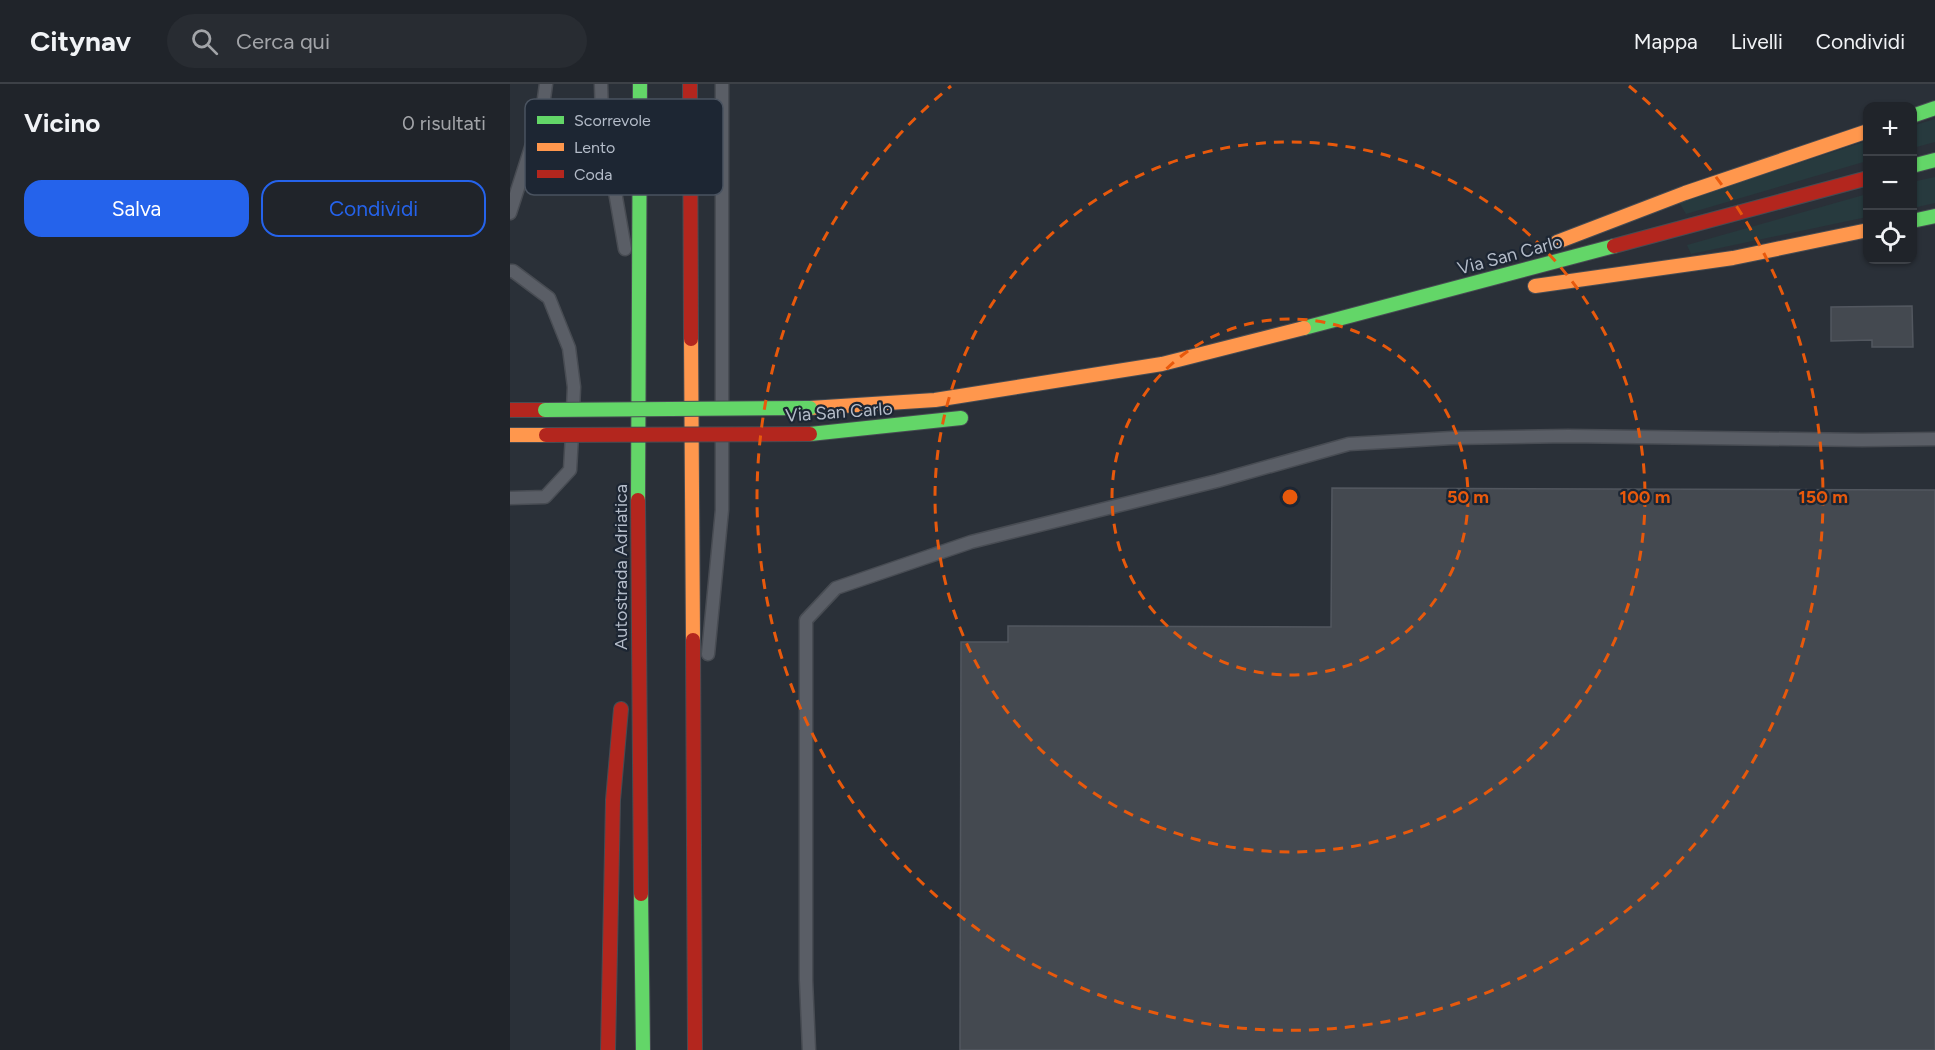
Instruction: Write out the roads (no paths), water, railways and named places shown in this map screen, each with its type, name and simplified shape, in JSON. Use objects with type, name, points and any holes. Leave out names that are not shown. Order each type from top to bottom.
[{"type":"highway","points":[[690,84],[690,99]]},
{"type":"highway","points":[[1917,114],[1935,108]]},
{"type":"highway","points":[[1542,248],[1685,193],[1863,133]]},
{"type":"highway","points":[[1917,165],[1935,160]]},
{"type":"highway","name":"Via San Carlo","points":[[510,410],[810,408],[935,400],[1162,364],[1387,307],[1863,179]]},
{"type":"highway","name":"Autostrada Adriatica","points":[[640,195],[638,534],[643,1050]]},
{"type":"highway","points":[[691,195],[695,1050]]},
{"type":"highway","points":[[1917,220],[1935,216]]},
{"type":"highway","points":[[1526,287],[1733,258],[1863,231]]},
{"type":"highway","points":[[1387,307],[1520,256]]},
{"type":"highway","points":[[1387,307],[1491,292]]},
{"type":"highway","name":"Via San Carlo","points":[[1091,389],[1115,383],[1162,364]]},
{"type":"highway","name":"Via San Carlo","points":[[510,435],[810,434],[937,422],[979,415]]},
{"type":"highway","points":[[626,662],[638,534]]},
{"type":"highway","points":[[608,1050],[613,800],[622,696]]},
{"type":"lane","points":[[544,99],[546,84]]},
{"type":"lane","points":[[601,84],[601,99]]},
{"type":"lane","points":[[510,213],[525,166]]},
{"type":"lane","points":[[616,195],[640,331]]},
{"type":"lane","points":[[695,792],[722,510],[722,195]]},
{"type":"lane","points":[[510,271],[549,298],[569,348],[574,387],[570,470],[545,497],[510,498]]},
{"type":"lane","points":[[809,1050],[806,980],[806,620],[836,588],[971,542],[1217,481],[1349,444],[1452,438],[1568,436],[1935,439]]}]
